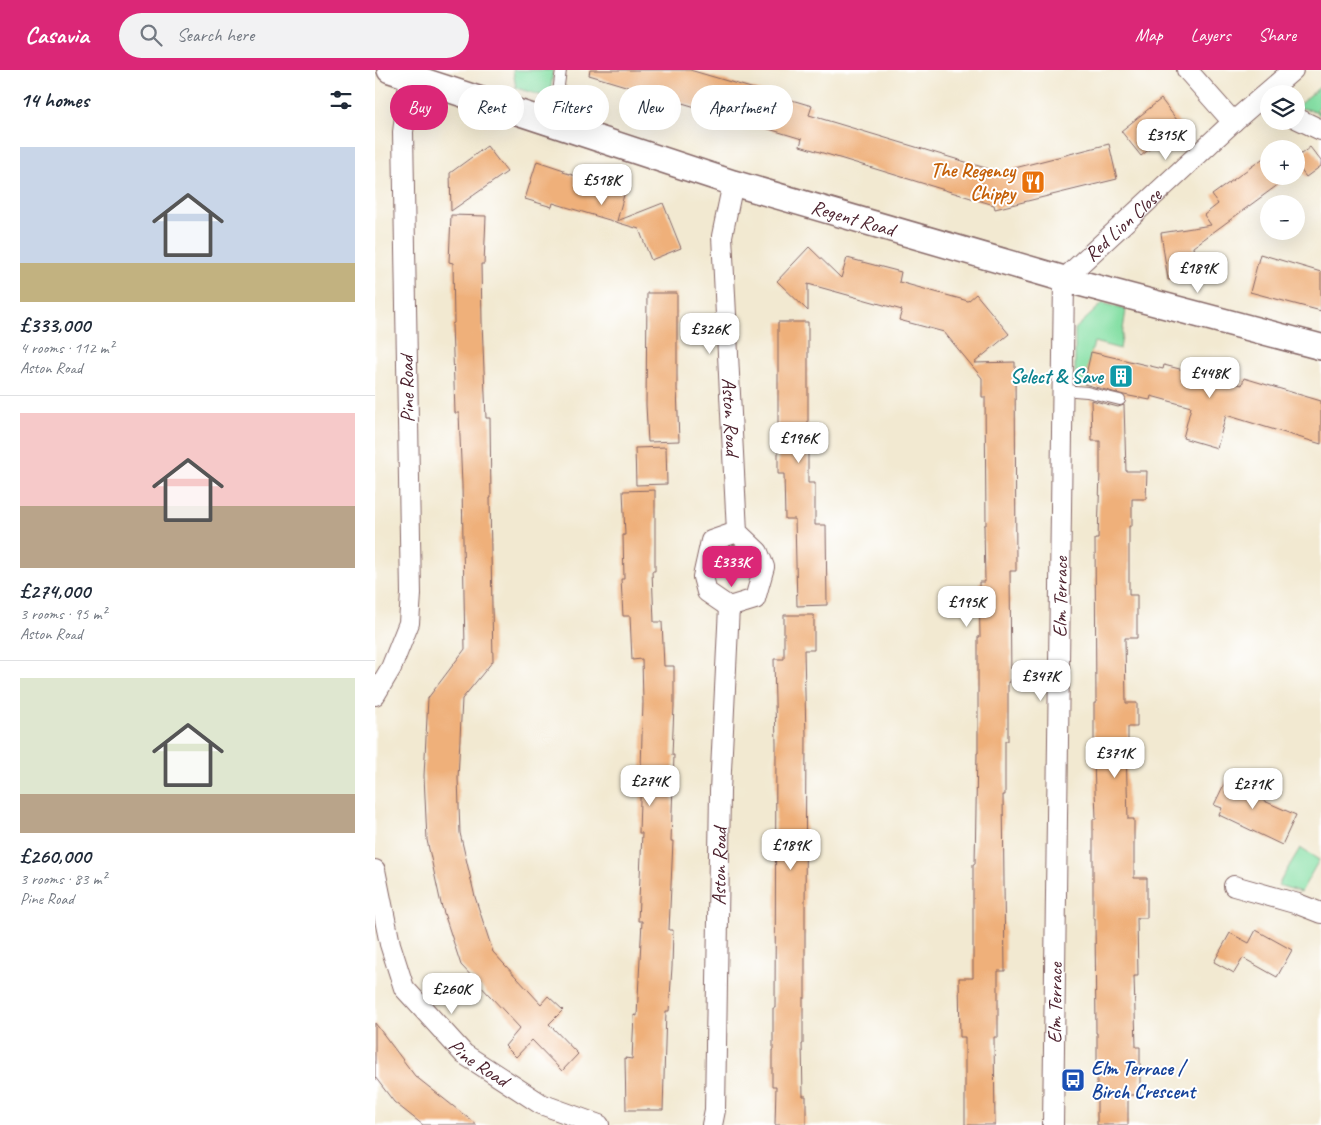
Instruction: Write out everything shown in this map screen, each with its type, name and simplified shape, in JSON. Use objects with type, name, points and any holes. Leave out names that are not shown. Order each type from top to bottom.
[{"type":"street","points":[[1187,70],[1233,122]]},
{"type":"street","name":"Red Lion Close","points":[[1278,85],[1293,70]]},
{"type":"street","name":"Regent Road","points":[[400,73],[534,117]]},
{"type":"street","name":"Pine Road","points":[[375,695],[391,668],[409,623],[410,613],[411,577],[403,132],[400,73]]},
{"type":"street","name":"Red Lion Close","points":[[1064,279],[1233,122],[1260,102]]},
{"type":"street","points":[[1305,122],[1321,130]]},
{"type":"street","name":"Regent Road","points":[[575,130],[733,182],[1064,279],[1321,347]]},
{"type":"street","name":"Aston Road","points":[[733,182],[722,236],[737,532]]},
{"type":"street","name":"Elm Terrace","points":[[1053,1125],[1064,279]]},
{"type":"street","points":[[737,532],[758,552],[764,567],[755,599],[729,607],[707,592],[703,577],[711,541],[737,532]]},
{"type":"street","name":"Aston Road","points":[[711,1125],[715,1110],[720,791],[729,607]]},
{"type":"street","name":"Pine Road","points":[[375,870],[390,944],[404,988],[465,1054],[541,1104],[588,1123]]},
{"type":"street","points":[[1234,886],[1298,904],[1321,913]]},
{"type":"lane","points":[[559,85],[561,70]]},
{"type":"lane","points":[[1062,390],[1087,392],[1121,400]]},
{"type":"green space","points":[[513,70],[553,70],[551,85],[534,85],[534,93],[524,90],[524,85],[516,85]]},
{"type":"green space","points":[[1321,86],[1321,105],[1316,110],[1321,112],[1321,116],[1315,111],[1305,109],[1305,99]]},
{"type":"green space","points":[[1103,303],[1126,310],[1120,349],[1094,342],[1084,384],[1075,385],[1075,329]]},
{"type":"green space","points":[[1300,848],[1319,860],[1301,892],[1278,885]]},
{"type":"building","points":[[590,70],[690,70],[741,85],[691,85],[691,106],[681,103],[681,85],[622,85],[589,75]]},
{"type":"building","points":[[1161,99],[1180,124],[1141,156],[1121,131]]},
{"type":"building","points":[[793,100],[812,106],[809,115],[999,172],[1109,144],[1117,179],[995,209],[994,205],[800,146],[802,139],[772,130],[793,130]]},
{"type":"building","points":[[487,146],[507,172],[451,211],[450,173]]},
{"type":"building","points":[[1310,147],[1321,161],[1321,166],[1306,177],[1305,176],[1305,151]]},
{"type":"building","points":[[1260,160],[1260,185],[1278,185],[1264,195],[1260,195],[1260,198],[1193,247],[1197,276],[1168,280],[1161,233],[1211,225],[1204,215],[1218,204],[1212,195]]},
{"type":"building","points":[[537,161],[564,170],[563,172],[625,191],[617,221],[663,203],[681,248],[651,260],[639,229],[553,203],[552,207],[525,199]]},
{"type":"building","points":[[451,215],[486,216],[484,264],[481,264],[482,322],[486,418],[490,418],[493,661],[462,699],[458,778],[460,833],[475,897],[493,952],[541,1004],[548,996],[563,1010],[549,1024],[578,1054],[562,1071],[532,1040],[516,1057],[505,1046],[520,1028],[461,965],[441,904],[427,840],[424,776],[428,698],[465,649],[462,485],[459,413],[455,413],[452,324],[454,323],[453,263],[449,262]]},
{"type":"building","points":[[809,247],[841,278],[847,258],[901,272],[899,282],[968,301],[976,294],[1009,334],[974,363],[1015,362],[1016,571],[1010,571],[1011,682],[1008,682],[1008,741],[1005,741],[1005,795],[1003,795],[1005,971],[998,971],[998,1037],[994,1037],[995,1125],[965,1125],[965,1037],[960,1037],[959,978],[973,978],[973,864],[975,864],[978,753],[978,637],[980,637],[979,582],[985,582],[984,525],[986,525],[985,397],[982,397],[982,378],[944,332],[899,320],[902,310],[808,284],[808,311],[777,281]]},
{"type":"building","points":[[1260,254],[1321,272],[1321,311],[1250,292]]},
{"type":"building","points":[[647,293],[677,293],[679,441],[648,442],[646,405]]},
{"type":"building","points":[[778,322],[808,322],[808,483],[815,483],[815,525],[826,525],[827,605],[797,606],[795,519],[785,519],[784,474],[778,474]]},
{"type":"building","points":[[1091,352],[1163,369],[1164,365],[1242,385],[1244,378],[1321,401],[1321,444],[1226,415],[1217,448],[1183,438],[1191,407],[1151,396],[1150,400],[1124,395],[1084,384]]},
{"type":"building","points":[[1091,400],[1118,407],[1124,405],[1126,471],[1147,471],[1146,499],[1132,499],[1132,526],[1129,526],[1129,595],[1137,595],[1137,638],[1125,638],[1126,703],[1137,703],[1137,727],[1128,727],[1128,751],[1126,751],[1128,819],[1134,819],[1134,878],[1147,878],[1147,918],[1137,918],[1138,976],[1134,976],[1136,1047],[1140,1047],[1140,1095],[1128,1095],[1128,1125],[1097,1125],[1093,819],[1096,819],[1094,761],[1094,703],[1096,703],[1095,539],[1098,539],[1100,441],[1092,441]]},
{"type":"building","points":[[666,447],[667,484],[636,485],[635,448]]},
{"type":"building","points":[[655,490],[655,571],[652,571],[654,622],[662,622],[664,666],[674,666],[672,755],[674,755],[671,841],[673,841],[669,930],[673,930],[672,967],[669,1011],[666,1011],[663,1110],[626,1110],[625,1058],[632,1059],[634,1015],[637,1016],[642,921],[638,921],[642,833],[639,833],[643,703],[642,659],[632,660],[630,616],[623,616],[621,579],[624,579],[623,535],[625,535],[623,491]]},
{"type":"building","points":[[784,615],[814,615],[814,650],[804,650],[806,736],[805,998],[803,998],[802,1044],[803,1096],[806,1096],[806,1125],[775,1125],[776,1086],[772,1086],[773,1008],[775,1008],[776,744],[774,659],[784,659]]},
{"type":"building","points":[[1230,772],[1258,785],[1253,796],[1296,815],[1282,845],[1219,815],[1222,808],[1214,805]]},
{"type":"building","points":[[1256,930],[1292,950],[1277,977],[1243,958],[1234,973],[1214,962],[1230,933],[1249,943]]},
{"type":"building","points":[[375,1023],[415,1076],[477,1125],[423,1125],[394,1102],[375,1077]]},
{"type":"place","name":"The Regency Chippy","points":[[1033,182]]},
{"type":"place","name":"Select & Save","points":[[1121,376]]},
{"type":"place","name":"Elm Terrace / Birch Crescent","points":[[1073,1080]]}]
